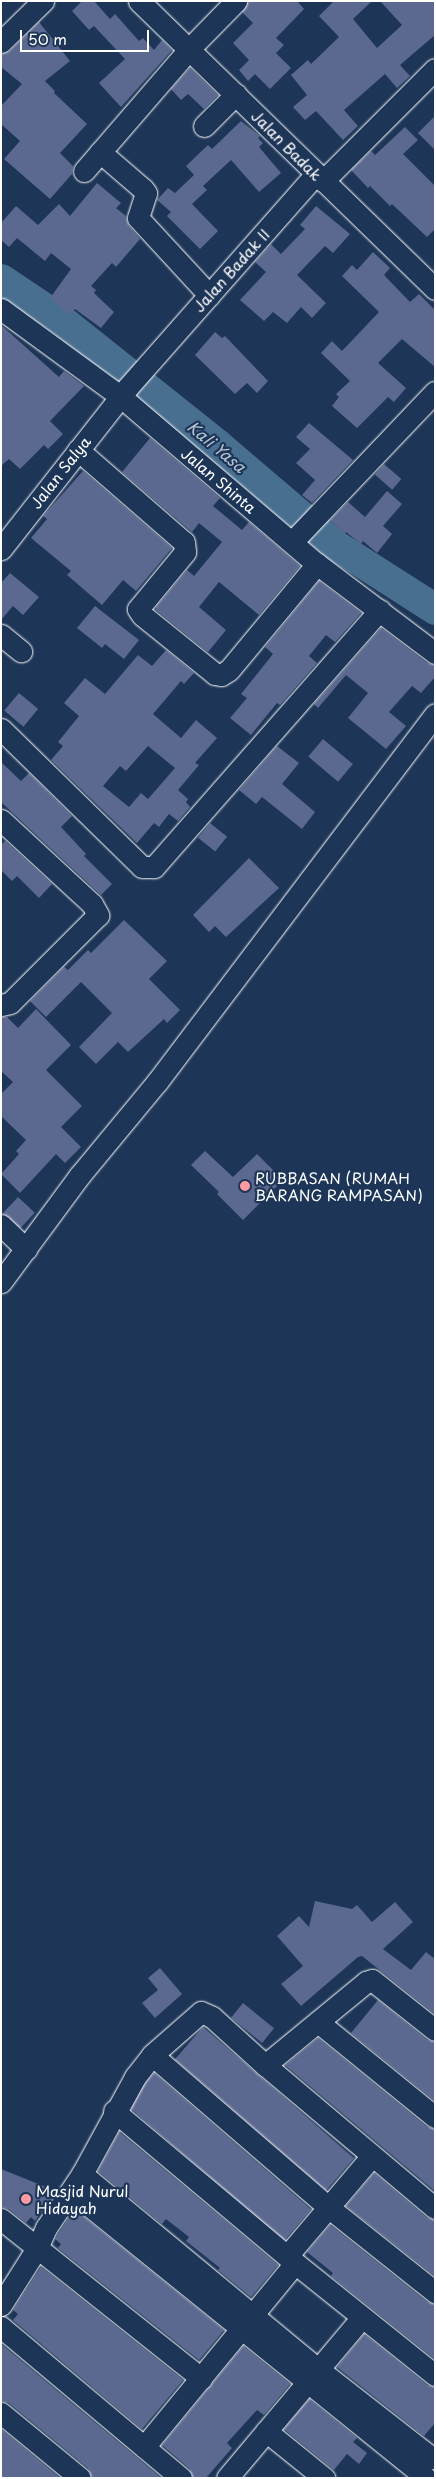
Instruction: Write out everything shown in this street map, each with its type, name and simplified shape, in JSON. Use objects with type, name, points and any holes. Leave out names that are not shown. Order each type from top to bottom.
[{"type":"street","points":[[1,42],[43,1]]},
{"type":"street","name":"Jalan Badak","points":[[139,1],[190,48],[435,290]]},
{"type":"street","points":[[84,171],[190,48],[236,1]]},
{"type":"street","name":"Jalan Badak II","points":[[124,392],[209,294],[319,177],[435,69]]},
{"type":"street","points":[[204,126],[236,94]]},
{"type":"street","points":[[100,152],[143,189],[146,193],[138,218],[209,294]]},
{"type":"street","name":"Jalan Shinta","points":[[1,309],[124,392],[294,541],[317,564],[435,653]]},
{"type":"street","name":"Jalan Salya","points":[[1,548],[124,392]]},
{"type":"street","points":[[294,541],[435,392]]},
{"type":"street","points":[[78,450],[184,542],[185,552],[138,609],[142,615],[215,674],[223,674],[229,670],[317,564]]},
{"type":"street","points":[[1,728],[142,866],[154,866],[380,610]]},
{"type":"street","points":[[1,634],[21,651]]},
{"type":"street","points":[[1,1282],[80,1175],[157,1082],[435,714]]},
{"type":"street","points":[[1,820],[92,904],[98,915],[10,1004],[1,1005]]},
{"type":"street","points":[[1,1225],[26,1249]]},
{"type":"street","points":[[265,2065],[366,1982],[372,1980],[435,2030]]},
{"type":"street","points":[[1,2304],[33,2245],[33,2235],[46,2228],[76,2183],[135,2077],[152,2055],[201,2012],[212,2016],[265,2065],[435,2208]]},
{"type":"street","points":[[318,2022],[435,2117]]},
{"type":"street","points":[[152,2055],[328,2207],[435,2292]]},
{"type":"street","points":[[114,2112],[291,2260],[435,2374]]},
{"type":"street","points":[[144,2447],[247,2321],[328,2207],[371,2156]]},
{"type":"street","points":[[76,2183],[312,2376],[428,2466]]},
{"type":"street","points":[[1,2219],[201,2378]]},
{"type":"street","points":[[1,2283],[33,2245]]},
{"type":"street","points":[[227,2478],[362,2317]]},
{"type":"street","points":[[1,2327],[144,2447],[174,2475]]},
{"type":"street","points":[[1,2412],[80,2478]]},
{"type":"street","points":[[266,2431],[324,2478]]},
{"type":"building","points":[[82,1],[94,1],[110,19],[115,14],[139,41],[143,38],[154,50],[162,40],[172,50],[121,107],[99,83],[125,59],[94,26],[89,30],[72,11]]},
{"type":"building","points":[[248,1],[297,1],[304,9],[276,38],[284,45],[276,53],[291,68],[270,89],[255,74],[248,81],[239,70],[249,60],[233,43],[253,23],[242,12]]},
{"type":"building","points":[[334,1],[372,1],[353,19],[377,48],[402,25],[380,1],[435,1],[435,35],[400,65],[410,76],[397,88],[385,74],[344,110],[358,126],[343,140],[316,111],[305,120],[293,107],[307,95],[291,75],[308,60],[311,64],[339,37],[319,16]]},
{"type":"building","points":[[39,22],[70,61],[45,81],[55,91],[54,93],[87,124],[60,153],[73,166],[72,174],[50,199],[4,159],[20,141],[1,124],[1,106],[22,84],[1,67],[1,54],[10,51]]},
{"type":"building","points":[[190,68],[218,95],[204,109],[188,94],[181,100],[171,89]]},
{"type":"building","points":[[435,116],[435,150],[418,133]]},
{"type":"building","points":[[241,121],[260,136],[258,138],[263,143],[259,147],[281,173],[259,192],[231,160],[203,186],[207,190],[192,204],[218,231],[200,249],[167,216],[171,212],[157,200],[168,188],[175,193],[194,175],[186,166],[208,145],[212,149]]},
{"type":"building","points":[[405,127],[418,140],[403,154],[435,186],[435,229],[427,237],[392,204],[390,206],[370,186],[368,188],[351,170],[371,151],[375,155]]},
{"type":"building","points":[[97,183],[121,203],[116,208],[126,216],[129,226],[140,239],[116,267],[112,263],[91,286],[96,290],[94,293],[114,312],[101,328],[75,309],[70,315],[50,298],[71,269],[51,253],[45,261],[17,238],[9,247],[1,240],[1,223],[16,206],[38,225],[59,204],[70,216]]},
{"type":"building","points":[[316,206],[350,234],[333,253],[325,246],[297,275],[326,303],[312,318],[301,307],[287,323],[273,312],[264,321],[240,300],[266,272],[255,262],[271,244],[281,254],[305,229],[300,225]]},
{"type":"building","points":[[373,252],[390,268],[384,275],[410,302],[419,294],[435,310],[435,367],[402,339],[378,363],[406,388],[394,402],[388,397],[357,428],[332,406],[339,397],[336,394],[350,381],[321,353],[332,341],[342,351],[379,312],[342,276],[352,265],[357,270]]},
{"type":"building","points":[[1,325],[59,377],[64,371],[84,386],[50,421],[63,434],[48,449],[44,445],[20,469],[9,459],[1,466]]},
{"type":"building","points":[[215,332],[222,338],[225,336],[268,381],[257,393],[247,383],[235,394],[195,355]]},
{"type":"building","points":[[309,423],[353,460],[312,503],[302,495],[315,480],[296,463],[310,449],[296,437]]},
{"type":"building","points":[[150,438],[220,498],[213,506],[242,530],[249,522],[300,566],[259,615],[219,582],[199,607],[226,630],[208,652],[156,610],[156,607],[187,570],[194,576],[222,542],[199,523],[192,532],[122,472]]},
{"type":"building","points":[[384,464],[401,479],[392,490],[375,475]]},
{"type":"building","points":[[83,471],[172,548],[136,591],[123,580],[102,605],[67,575],[71,571],[31,538],[47,519],[43,516]]},
{"type":"building","points":[[387,491],[402,504],[383,526],[392,534],[377,553],[363,541],[361,544],[346,532],[345,534],[330,520],[348,502],[365,517]]},
{"type":"building","points":[[10,573],[39,597],[23,615],[13,606],[1,620],[1,583]]},
{"type":"building","points":[[319,581],[361,613],[335,642],[326,635],[309,656],[317,663],[280,705],[277,703],[251,735],[230,718],[247,698],[241,694],[273,654],[265,647]]},
{"type":"building","points":[[95,606],[139,640],[124,659],[105,644],[102,648],[77,628]]},
{"type":"building","points":[[381,628],[427,663],[435,665],[435,677],[421,693],[412,686],[389,712],[406,726],[386,749],[348,718],[368,693],[346,675],[318,708],[314,704]]},
{"type":"building","points":[[166,650],[194,673],[184,684],[181,681],[153,714],[181,738],[196,720],[217,738],[195,763],[199,765],[178,790],[188,799],[186,802],[190,807],[178,821],[169,814],[159,827],[154,823],[137,843],[51,760],[63,746],[58,742],[79,716],[64,703],[85,678],[105,694],[138,655],[152,666]],"holes":[[[148,746],[175,768],[148,799],[141,793],[129,807],[103,786],[120,766],[126,771]]]},
{"type":"building","points":[[19,693],[38,709],[23,727],[4,711]]},
{"type":"building","points":[[323,739],[353,764],[338,782],[308,757]]},
{"type":"building","points":[[277,746],[299,763],[282,784],[315,812],[302,829],[262,797],[256,804],[239,790]]},
{"type":"building","points":[[1,762],[21,781],[29,773],[72,816],[61,827],[86,854],[84,856],[112,884],[101,895],[1,802]]},
{"type":"building","points":[[210,823],[227,837],[215,852],[198,838]]},
{"type":"building","points":[[5,841],[52,884],[39,898],[17,876],[12,881],[1,870],[1,845]]},
{"type":"building","points":[[249,858],[279,888],[226,937],[215,926],[209,932],[193,915]]},
{"type":"building","points":[[124,920],[167,961],[149,979],[180,1010],[167,1023],[164,1019],[128,1052],[118,1042],[96,1064],[79,1047],[112,1013],[81,982],[46,1017],[30,1001],[64,967],[68,970],[88,950],[91,953]]},
{"type":"building","points":[[36,1009],[71,1045],[46,1070],[82,1106],[61,1127],[81,1147],[65,1163],[56,1154],[20,1193],[1,1174],[19,1154],[16,1151],[26,1140],[1,1116],[1,1094],[13,1082],[1,1071],[1,1017],[7,1017],[18,1028]]},
{"type":"building","name":"RUBBASAN (RUMAH BARANG RAMPASAN)","points":[[205,1151],[233,1177],[257,1154],[283,1180],[243,1220],[217,1194],[219,1192],[191,1165]]},
{"type":"building","points":[[18,1197],[35,1213],[20,1229],[3,1213]]},
{"type":"building","points":[[315,1901],[352,1909],[357,1905],[372,1922],[395,1902],[413,1922],[383,1949],[411,1970],[426,1952],[435,1959],[435,2014],[362,1956],[358,1957],[301,2006],[281,1984],[303,1966],[277,1936],[299,1916],[309,1927]]},
{"type":"building","points":[[160,1968],[182,1994],[155,2018],[142,2003],[158,1990],[148,1978]]},
{"type":"building","points":[[378,2000],[427,2040],[435,2042],[435,2101],[351,2033]]},
{"type":"building","points":[[243,2003],[274,2028],[262,2043],[231,2018]]},
{"type":"building","points":[[203,2027],[354,2158],[326,2191],[175,2059]]},
{"type":"building","points":[[318,2038],[427,2127],[435,2129],[435,2191],[285,2065]]},
{"type":"building","points":[[154,2073],[311,2209],[283,2241],[126,2105]]},
{"type":"building","points":[[119,2132],[278,2265],[251,2297],[218,2270],[220,2268],[186,2241],[189,2237],[166,2219],[162,2224],[98,2171]]},
{"type":"building","name":"Masjid Nurul Hidayah","points":[[1,2169],[56,2191],[35,2221],[31,2217],[26,2223],[9,2209],[1,2207]]},
{"type":"building","points":[[374,2173],[427,2218],[435,2220],[435,2276],[346,2206]]},
{"type":"building","points":[[74,2209],[224,2330],[199,2360],[58,2248],[61,2244],[55,2239]]},
{"type":"building","points":[[330,2225],[427,2302],[435,2304],[435,2359],[331,2276],[333,2273],[307,2252]]},
{"type":"building","points":[[41,2267],[183,2380],[142,2429],[13,2320],[18,2314],[13,2310]]},
{"type":"building","points":[[364,2334],[427,2385],[435,2387],[435,2423],[424,2436],[337,2367]]},
{"type":"building","points":[[1,2344],[161,2478],[92,2478],[88,2468],[9,2403],[1,2401]]},
{"type":"building","points":[[243,2346],[290,2384],[264,2415],[257,2410],[227,2443],[232,2448],[206,2478],[193,2478],[189,2468],[162,2445]]},
{"type":"building","points":[[309,2399],[357,2438],[353,2442],[367,2453],[359,2464],[347,2454],[334,2470],[284,2429]]},
{"type":"building","points":[[1,2429],[60,2478],[1,2478]]},
{"type":"waterway","name":"Kali Yasa","points":[[1,279],[59,318],[218,445],[335,545],[435,609]]},
{"type":"place","name":"RUBBASAN (RUMAH BARANG RAMPASAN)","points":[[245,1186]]},
{"type":"place","name":"Masjid Nurul Hidayah","points":[[26,2199]]}]
